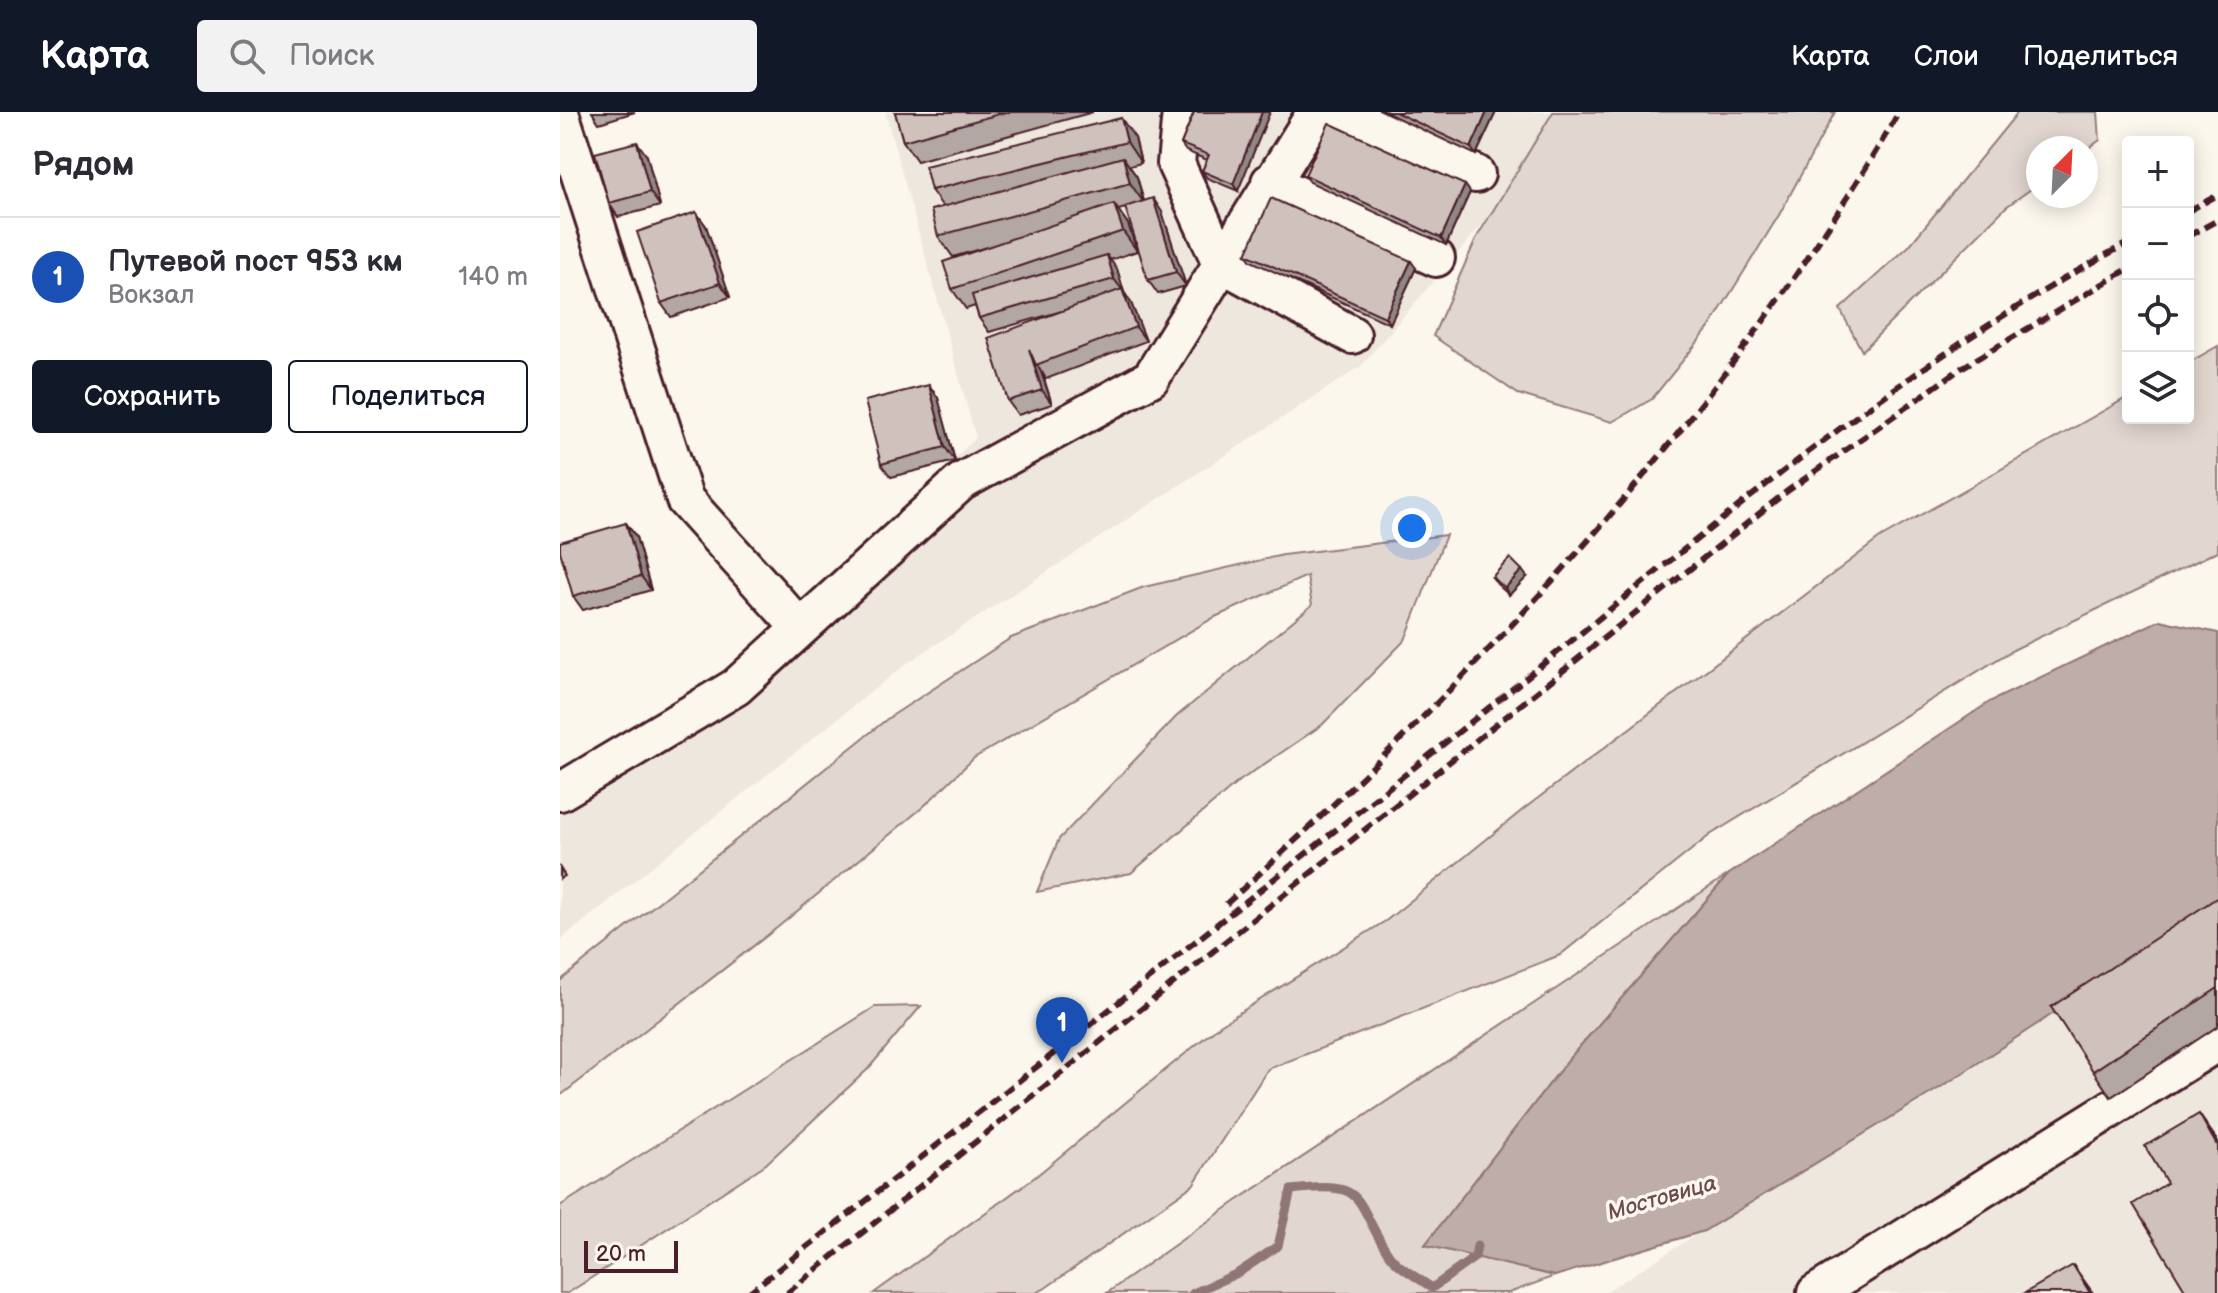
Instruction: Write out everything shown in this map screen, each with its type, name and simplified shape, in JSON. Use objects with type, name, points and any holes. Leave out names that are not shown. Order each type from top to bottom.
[{"type":"lane","points":[[1181,112],[1176,164],[1221,263],[1352,335]]},
{"type":"lane","points":[[560,792],[736,687],[961,482],[1151,378],[1316,112]]},
{"type":"lane","points":[[1339,112],[1476,174]]},
{"type":"lane","points":[[560,113],[685,500],[800,628]]},
{"type":"lane","points":[[1270,182],[1436,258]]},
{"type":"lane","points":[[1816,1293],[2218,1042]]},
{"type":"shaded area","points":[[885,112],[1579,112],[1360,367],[906,664],[560,940],[560,776],[739,661],[976,438]]},
{"type":"shaded area","points":[[1553,112],[1835,112],[1779,215],[1709,328],[1652,399],[1612,422],[1518,394],[1433,336],[1477,237]]},
{"type":"shaded area","points":[[2018,112],[2098,112],[2100,140],[2098,141],[2098,136],[2026,136],[2026,193],[2006,207],[1862,351],[1840,309],[1909,246]]},
{"type":"shaded area","points":[[2218,346],[2218,551],[2013,650],[1710,835],[1560,955],[1268,1069],[1193,1185],[1044,1289],[1036,1293],[874,1293],[1035,1177],[1220,1025],[1387,920],[1525,808],[1880,538],[2122,400],[2122,424],[2194,424],[2194,360]]},
{"type":"shaded area","points":[[1446,535],[1405,640],[1322,725],[1238,782],[1131,873],[1037,892],[1059,839],[1177,716],[1312,605],[1307,576],[1215,617],[974,758],[923,807],[778,927],[560,1096],[560,981],[887,719],[1011,638],[1144,587],[1283,555]]},
{"type":"shaded area","points":[[1729,874],[1568,1060],[1425,1245],[1555,1276],[1509,1293],[1107,1293],[1235,1202]]},
{"type":"shaded area","points":[[2218,904],[2218,1293],[1604,1293]]},
{"type":"shaded area","points":[[921,1006],[868,1069],[766,1164],[568,1293],[560,1293],[560,1206],[875,1007]]},
{"type":"water","points":[[2160,620],[2218,633],[2218,905],[1946,1084],[1704,1231],[1555,1276],[1425,1245],[1568,1060],[1729,874],[1991,701]]},
{"type":"building","points":[[895,112],[1006,112],[903,141]]},
{"type":"building","points":[[1194,112],[1262,112],[1233,184],[1202,171],[1209,155],[1181,144]]},
{"type":"building","points":[[1395,112],[1487,112],[1471,148]]},
{"type":"building","points":[[1121,118],[1127,142],[931,190],[925,166]]},
{"type":"building","points":[[1329,123],[1465,185],[1441,238],[1305,175]]},
{"type":"building","points":[[637,142],[650,192],[609,203],[595,153]]},
{"type":"building","points":[[1123,157],[1130,183],[938,236],[931,210]]},
{"type":"building","points":[[1153,198],[1176,272],[1148,280],[1125,207]]},
{"type":"building","points":[[1271,198],[1411,261],[1385,317],[1246,254]]},
{"type":"building","points":[[1114,204],[1123,231],[952,289],[943,262]]},
{"type":"building","points":[[696,212],[720,283],[661,303],[637,232]]},
{"type":"building","points":[[1107,255],[1114,279],[979,318],[972,295]]},
{"type":"building","points":[[1122,289],[1136,327],[1036,365],[1029,349],[1042,390],[1008,401],[988,338]]},
{"type":"building","points":[[929,385],[945,447],[881,464],[865,401]]},
{"type":"building","points":[[626,523],[641,576],[573,596],[560,542]]},
{"type":"building","points":[[1510,558],[1522,570],[1505,588],[1492,577]]},
{"type":"building","points":[[2218,897],[2218,988],[2093,1071],[2051,1007]]},
{"type":"building","points":[[2199,1114],[2218,1143],[2218,1293],[2187,1293],[2133,1204],[2167,1183],[2145,1146]]},
{"type":"building","points":[[2073,1265],[2090,1293],[2025,1293]]},
{"type":"waterway","name":"Мостовица","points":[[1193,1293],[1238,1273],[1278,1246],[1291,1190],[1334,1188],[1347,1191],[1356,1198],[1392,1258],[1432,1288],[1475,1257],[1477,1246]]},
{"type":"railway","points":[[1226,904],[1415,725],[1594,534],[1677,434],[1756,331],[1830,223],[1899,112]]},
{"type":"railway","points":[[2194,208],[2218,195]]},
{"type":"railway","points":[[2194,233],[2218,220]]},
{"type":"railway","points":[[748,1293],[1220,922],[1804,456],[1962,343],[2122,246]]},
{"type":"railway","points":[[787,1293],[1786,492],[1963,367],[2122,273]]},
{"type":"place","name":"Путевой пост 953 км","points":[[1062,1063]]}]
